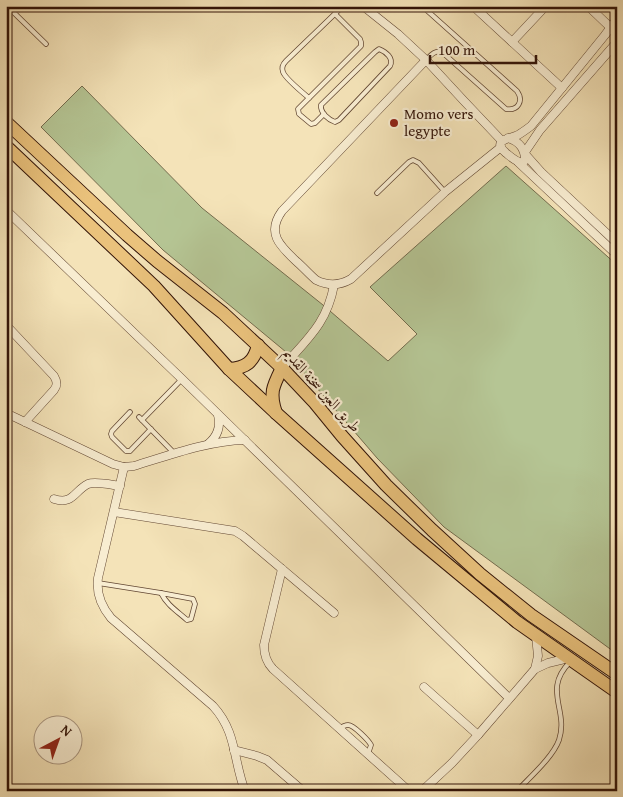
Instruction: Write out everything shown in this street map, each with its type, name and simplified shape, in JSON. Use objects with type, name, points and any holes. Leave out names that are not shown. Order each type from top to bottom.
[{"type":"main road","name":"طريق العين سخنة القديم","points":[[6,122],[127,236],[223,313],[258,345],[315,403],[386,484],[480,574],[531,615],[617,674]]},
{"type":"main road","points":[[6,146],[154,286],[229,369],[276,413],[417,539],[473,586],[536,636],[617,692]]},
{"type":"main road","points":[[229,369],[238,368],[252,360],[258,345]]},
{"type":"main road","points":[[276,413],[271,394],[282,368]]},
{"type":"street","points":[[363,6],[398,34],[426,60],[503,142]]},
{"type":"street","points":[[473,6],[562,88]]},
{"type":"street","points":[[588,6],[610,27]]},
{"type":"street","points":[[512,42],[542,10]]},
{"type":"street","points":[[426,60],[282,210],[276,220],[276,236],[281,246],[316,280],[322,283],[334,285],[351,279],[445,192],[503,142],[531,126],[617,19]]},
{"type":"street","points":[[605,35],[610,43],[616,42]]},
{"type":"street","points":[[518,162],[524,162],[525,153],[540,130],[616,42]]},
{"type":"street","points":[[503,142],[516,141],[541,172],[617,243]]},
{"type":"street","points":[[503,142],[502,150],[518,162],[617,255]]},
{"type":"street","points":[[6,210],[509,698]]},
{"type":"street","points":[[282,368],[322,320],[330,304],[334,285]]},
{"type":"street","points":[[6,325],[57,381],[54,390],[25,422]]},
{"type":"street","points":[[6,413],[113,464],[124,467],[134,466],[208,444],[244,440]]},
{"type":"street","points":[[208,444],[215,438],[219,429],[218,415]]},
{"type":"street","points":[[124,467],[98,583],[100,599],[107,614],[213,706],[221,716],[227,727],[245,791]]},
{"type":"street","points":[[54,498],[66,500],[86,485],[92,483],[120,486]]},
{"type":"street","points":[[114,512],[235,531],[334,613]]},
{"type":"street","points":[[282,569],[264,646],[265,656],[270,666],[410,791]]},
{"type":"street","points":[[535,669],[538,656],[536,636]]},
{"type":"street","points":[[422,791],[478,735],[535,669],[548,663],[570,659]]},
{"type":"street","points":[[424,687],[478,735]]},
{"type":"street","points":[[234,750],[267,760],[303,791]]},
{"type":"lane","points":[[7,6],[46,44]]},
{"type":"lane","points":[[309,98],[285,76],[282,66],[342,6]]},
{"type":"lane","points":[[422,6],[517,91],[521,100],[519,105],[511,110],[506,109],[442,52],[434,53],[426,60]]},
{"type":"lane","points":[[324,114],[315,123],[311,124],[298,111],[299,107],[362,44],[360,39],[335,14]]},
{"type":"lane","points":[[381,50],[390,57],[392,61],[390,66],[339,120],[333,122],[324,114],[321,110],[321,105],[375,52],[381,50]]},
{"type":"lane","points":[[378,193],[413,160],[419,163],[445,192]]},
{"type":"lane","points":[[176,454],[140,418],[182,379]]},
{"type":"lane","points":[[130,412],[110,434],[126,451],[130,451],[151,429]]},
{"type":"lane","points":[[98,583],[161,593],[193,599],[195,604],[191,619],[187,620],[170,607],[161,593]]},
{"type":"lane","points":[[517,791],[552,753],[558,741],[561,722],[557,685],[570,659]]},
{"type":"green space","points":[[82,86],[202,208],[323,305],[388,361],[417,334],[370,287],[506,166],[617,265],[617,654],[444,527],[377,458],[286,352],[163,250],[41,127]]},
{"type":"place","name":"Momo vers legypte","points":[[394,123]]}]
